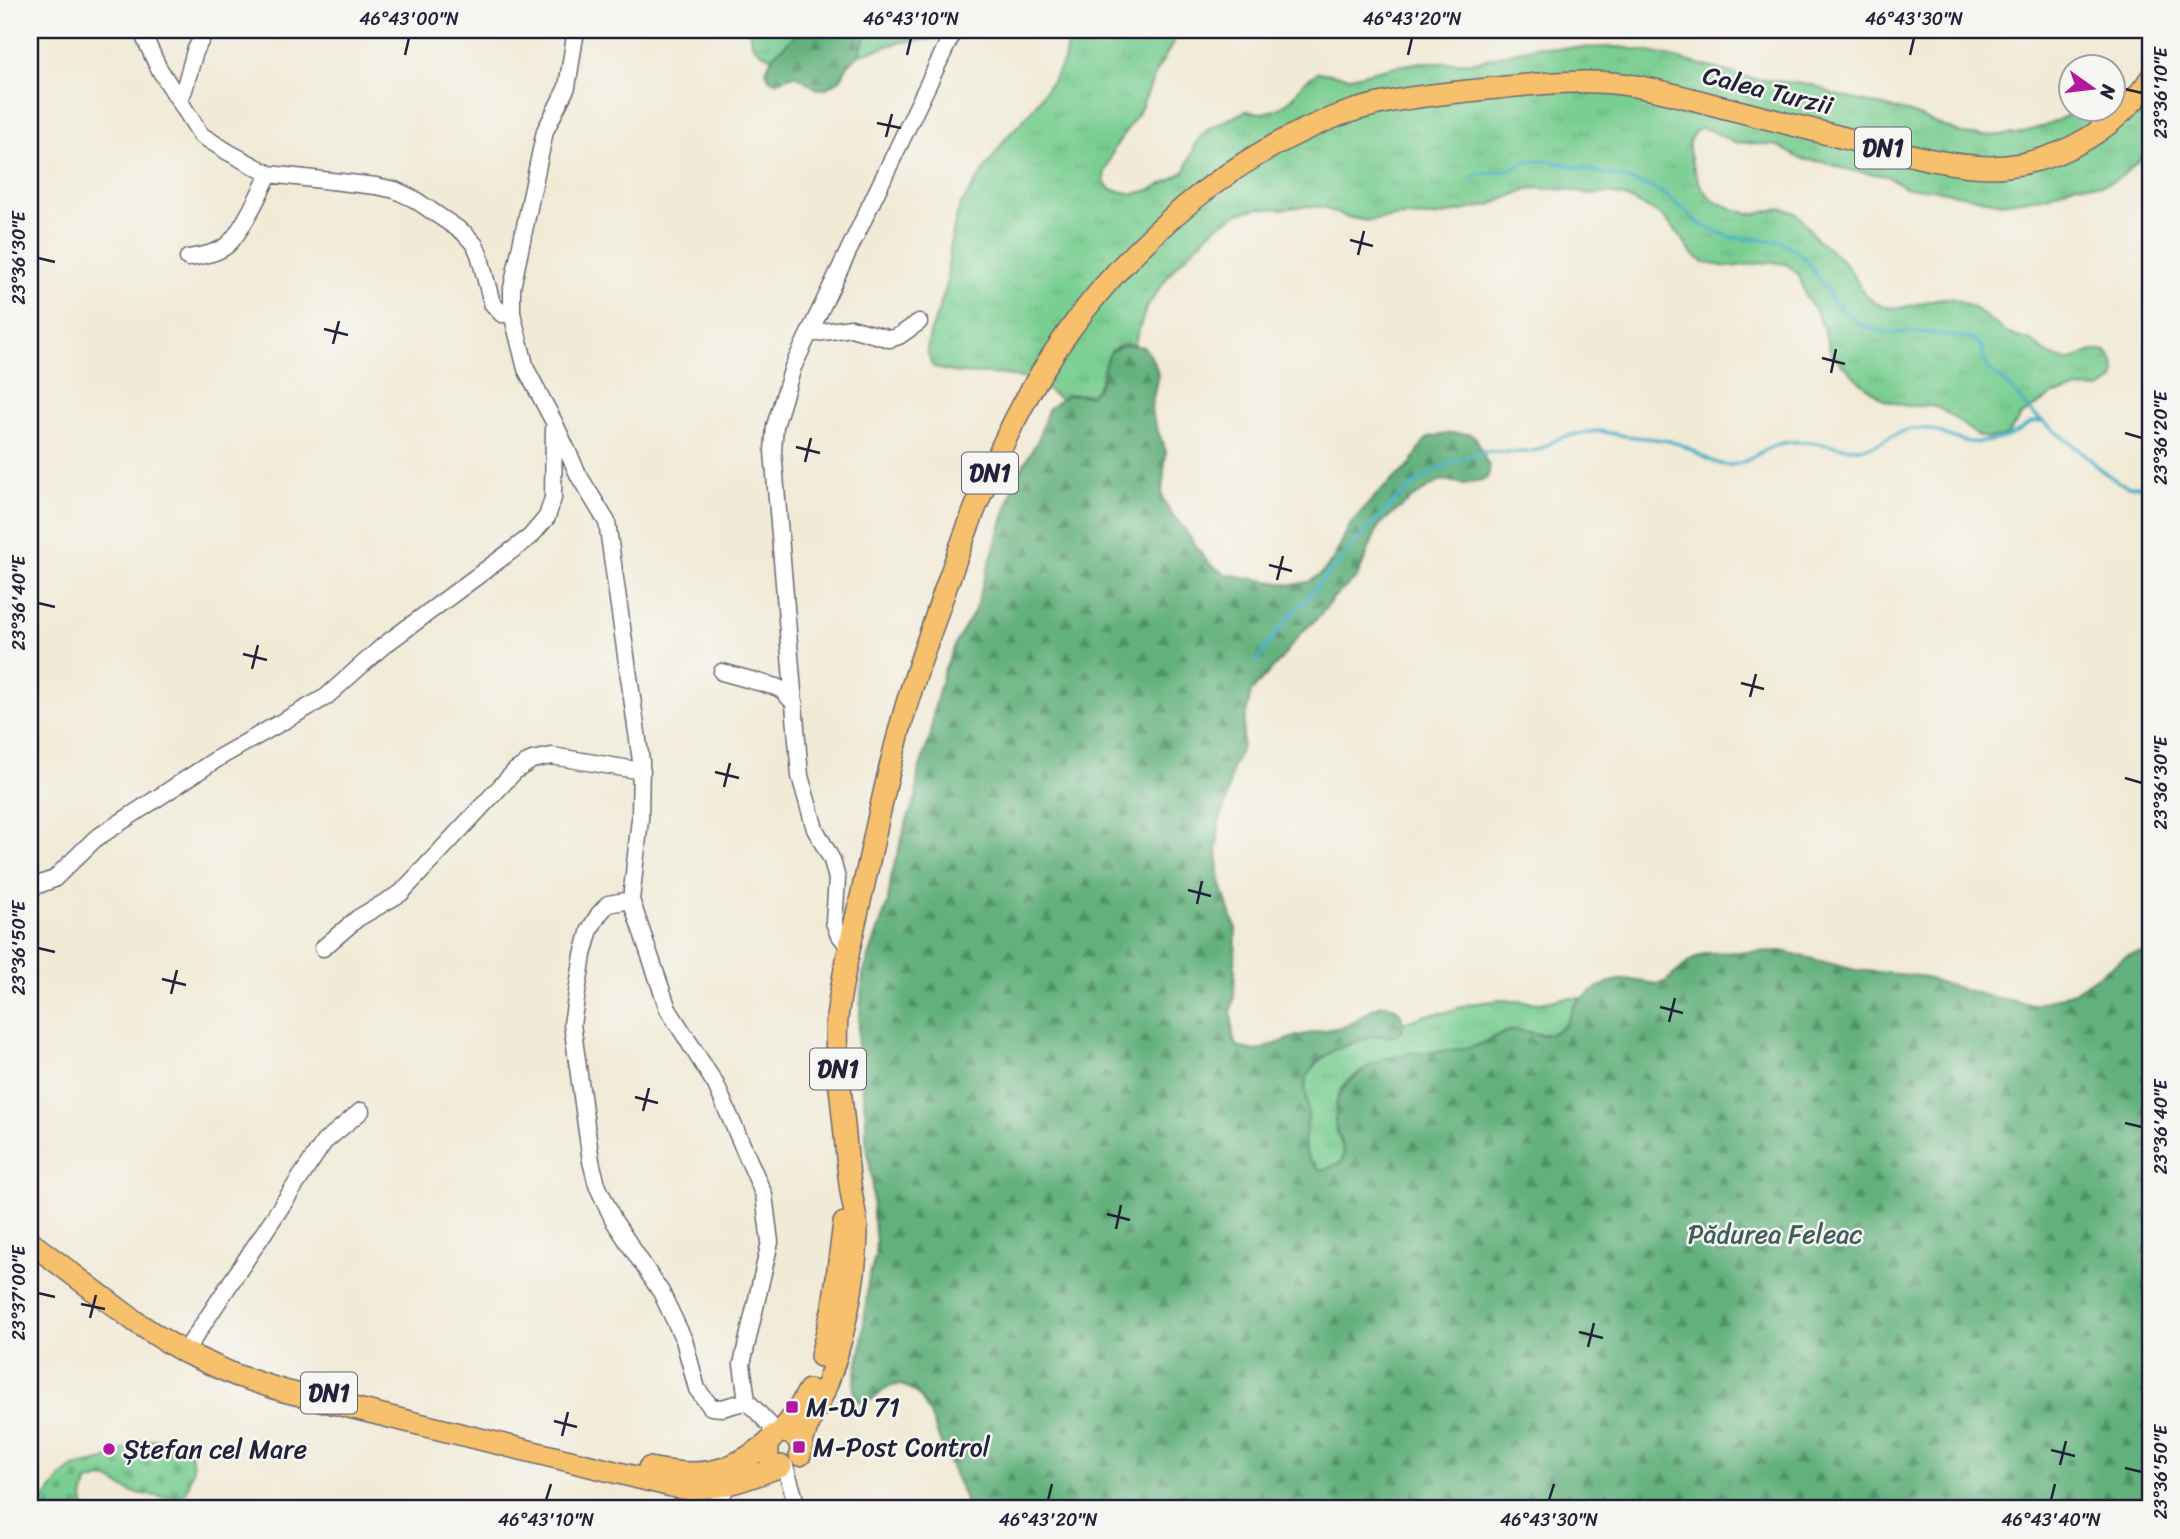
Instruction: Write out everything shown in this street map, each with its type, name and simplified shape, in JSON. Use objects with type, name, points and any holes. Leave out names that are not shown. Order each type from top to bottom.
[{"type":"main road","name":"Calea Turzii","points":[[849,948],[897,736],[941,600],[979,500],[1011,427],[1032,387],[1070,331],[1143,244],[1181,209],[1248,161],[1323,121],[1359,110],[1439,94],[1592,82],[1663,92],[1927,159],[2005,167],[2027,163],[2076,145],[2119,116],[2150,79]]},
{"type":"main road","name":"DN1","points":[[30,1242],[159,1338],[235,1375],[284,1391],[680,1488],[699,1490],[727,1486],[795,1463],[807,1424],[831,1372],[843,1329],[857,1237],[857,1217],[850,1190],[836,1046],[837,1019],[849,948]]},
{"type":"main road","name":"DN1","points":[[699,1490],[774,1438],[803,1402],[822,1352],[833,1307],[850,1190]]},
{"type":"main road","name":"DN1","points":[[30,1230],[141,1314],[190,1345],[237,1366],[288,1383],[665,1471],[699,1490]]},
{"type":"main road","points":[[783,1466],[770,1459],[767,1449],[774,1438],[794,1436],[801,1447]]},
{"type":"street","points":[[141,30],[158,67],[201,135],[269,174],[376,186],[395,190],[414,199],[464,233],[475,245],[492,303],[502,314],[512,313]]},
{"type":"street","points":[[179,99],[195,51],[206,30]]},
{"type":"street","points":[[576,30],[566,86],[545,131],[512,288],[512,313],[526,369],[579,476],[607,522],[642,771],[631,900],[668,1009],[716,1085],[764,1195],[770,1242],[742,1364],[747,1401],[771,1426],[774,1438]]},
{"type":"street","points":[[849,948],[834,922],[837,879],[832,860],[815,829],[800,776],[773,451],[775,426],[793,367],[954,30]]},
{"type":"street","points":[[188,258],[220,250],[229,244],[269,174]]},
{"type":"street","points":[[809,334],[851,328],[891,339],[919,322]]},
{"type":"street","points":[[30,888],[54,879],[95,839],[220,757],[327,698],[383,646],[530,537],[547,517],[553,498],[554,422]]},
{"type":"street","points":[[722,672],[776,687],[795,704]]},
{"type":"street","points":[[323,948],[358,918],[401,893],[515,771],[532,760],[552,756],[642,771]]},
{"type":"street","points":[[631,900],[608,904],[598,914],[590,929],[572,1024],[591,1161],[597,1185],[614,1221],[661,1292],[684,1340],[697,1389],[711,1407],[722,1408],[747,1401]]},
{"type":"street","points":[[190,1345],[324,1142],[361,1111]]},
{"type":"street","points":[[783,1466],[798,1509]]},
{"type":"street","points":[[714,1509],[727,1486]]},
{"type":"green space","points":[[749,30],[801,30],[772,57],[756,48]]},
{"type":"green space","points":[[801,30],[868,30],[859,54],[848,65],[840,80],[826,88],[818,89],[795,76],[776,82],[769,79],[766,71],[772,57]]},
{"type":"green space","points":[[868,30],[950,30],[934,39],[903,42],[859,54]]},
{"type":"green space","points":[[1064,30],[1178,30],[1140,110],[1114,149],[1104,175],[1105,183],[1110,189],[1134,194],[1150,190],[1185,171],[1197,141],[1208,129],[1246,111],[1262,113],[1278,109],[1292,99],[1302,84],[1318,72],[1350,77],[1423,62],[1475,62],[1539,46],[1621,47],[1664,55],[1754,79],[1813,85],[1836,95],[1908,112],[1963,134],[1983,136],[2017,134],[2058,120],[2128,122],[2128,102],[2144,119],[2147,137],[2145,155],[2122,176],[2100,185],[2076,184],[2048,196],[2002,203],[1931,189],[1907,188],[1887,176],[1801,159],[1773,145],[1733,142],[1700,128],[1692,136],[1689,147],[1699,183],[1709,196],[1749,214],[1782,209],[1795,213],[1816,238],[1844,262],[1863,291],[1876,303],[1897,308],[1936,299],[1954,299],[1975,309],[2008,333],[2033,342],[2054,357],[2071,360],[2090,352],[2103,351],[2113,362],[2114,380],[2101,389],[2085,388],[2054,394],[2021,416],[2008,434],[1986,438],[1978,436],[1938,408],[1907,406],[1884,400],[1859,381],[1831,353],[1816,311],[1806,298],[1799,275],[1786,264],[1771,262],[1729,267],[1705,263],[1692,254],[1666,220],[1625,197],[1609,193],[1592,194],[1536,188],[1490,205],[1433,217],[1401,216],[1369,221],[1345,217],[1323,207],[1306,206],[1258,208],[1239,213],[1216,227],[1174,268],[1146,308],[1134,345],[1122,345],[1110,354],[1101,379],[1091,394],[1067,395],[1060,399],[1026,379],[956,373],[932,366],[927,350],[946,288],[951,240],[959,208],[1006,138],[1029,114],[1056,75],[1064,61],[1067,45]]},
{"type":"green space","name":"Pădurea Feleac","points":[[1126,344],[1143,347],[1149,353],[1158,375],[1151,407],[1166,452],[1163,500],[1205,559],[1226,574],[1292,585],[1308,582],[1322,573],[1333,560],[1351,523],[1378,493],[1410,465],[1429,437],[1453,433],[1469,434],[1476,438],[1489,466],[1486,479],[1465,484],[1442,480],[1415,496],[1384,521],[1378,527],[1357,578],[1333,598],[1251,692],[1242,748],[1232,769],[1219,824],[1217,849],[1220,882],[1236,929],[1231,1012],[1235,1043],[1241,1048],[1257,1051],[1297,1036],[1346,1026],[1382,1005],[1397,1009],[1403,1023],[1401,1031],[1395,1036],[1371,1036],[1334,1050],[1315,1064],[1305,1085],[1308,1118],[1304,1142],[1307,1157],[1319,1169],[1327,1169],[1341,1162],[1345,1155],[1335,1124],[1337,1100],[1345,1085],[1371,1065],[1386,1058],[1411,1053],[1473,1047],[1509,1031],[1550,1034],[1565,1026],[1575,1004],[1595,989],[1625,979],[1657,984],[1665,982],[1690,961],[1705,953],[1782,951],[1855,970],[1919,976],[1983,995],[2035,1005],[2074,992],[2128,955],[2150,951],[2150,1509],[968,1509],[929,1412],[917,1394],[898,1385],[888,1388],[867,1402],[861,1403],[854,1398],[868,1282],[876,1241],[866,1114],[857,1048],[863,974],[888,902],[891,877],[916,798],[918,773],[931,734],[934,709],[944,671],[974,612],[1017,476],[1038,440],[1048,409],[1067,395],[1091,394],[1097,389],[1111,351]]},
{"type":"green space","points":[[1564,998],[1581,998],[1561,1029],[1551,1034],[1508,1031],[1470,1048],[1401,1056],[1374,1064],[1361,1072],[1345,1085],[1338,1099],[1336,1122],[1343,1150],[1341,1162],[1327,1169],[1319,1169],[1307,1157],[1304,1142],[1308,1118],[1305,1085],[1307,1077],[1315,1064],[1334,1050],[1371,1036],[1387,1036],[1401,1031],[1403,1023],[1470,1004],[1501,1000],[1541,1003]]},
{"type":"green space","points":[[154,1439],[178,1444],[191,1452],[193,1468],[186,1492],[179,1496],[162,1497],[131,1492],[102,1478],[87,1482],[83,1498],[85,1509],[37,1509],[62,1476],[74,1467],[105,1460],[139,1441]]},
{"type":"waterway","points":[[1472,178],[1479,174],[1506,171],[1528,161],[1549,161],[1627,179],[1652,188],[1668,197],[1700,224],[1730,237],[1782,242],[1807,261],[1835,304],[1861,325],[1888,333],[1921,332],[1978,342],[1988,369],[2012,389],[2032,413],[2118,482],[2128,486],[2150,486]]},
{"type":"waterway","points":[[1256,662],[1274,635],[1356,541],[1403,493],[1438,469],[1475,454],[1534,451],[1561,438],[1599,431],[1670,441],[1717,463],[1731,465],[1744,462],[1773,446],[1790,442],[1846,448],[1868,447],[1912,429],[1931,430],[1964,441],[1983,442],[2003,438],[2029,424],[2042,422]]},
{"type":"place","name":"M-DJ 71","points":[[792,1407]]},
{"type":"place","name":"M-Post Control","points":[[799,1447]]},
{"type":"place","name":"Ștefan cel Mare","points":[[109,1449]]}]
